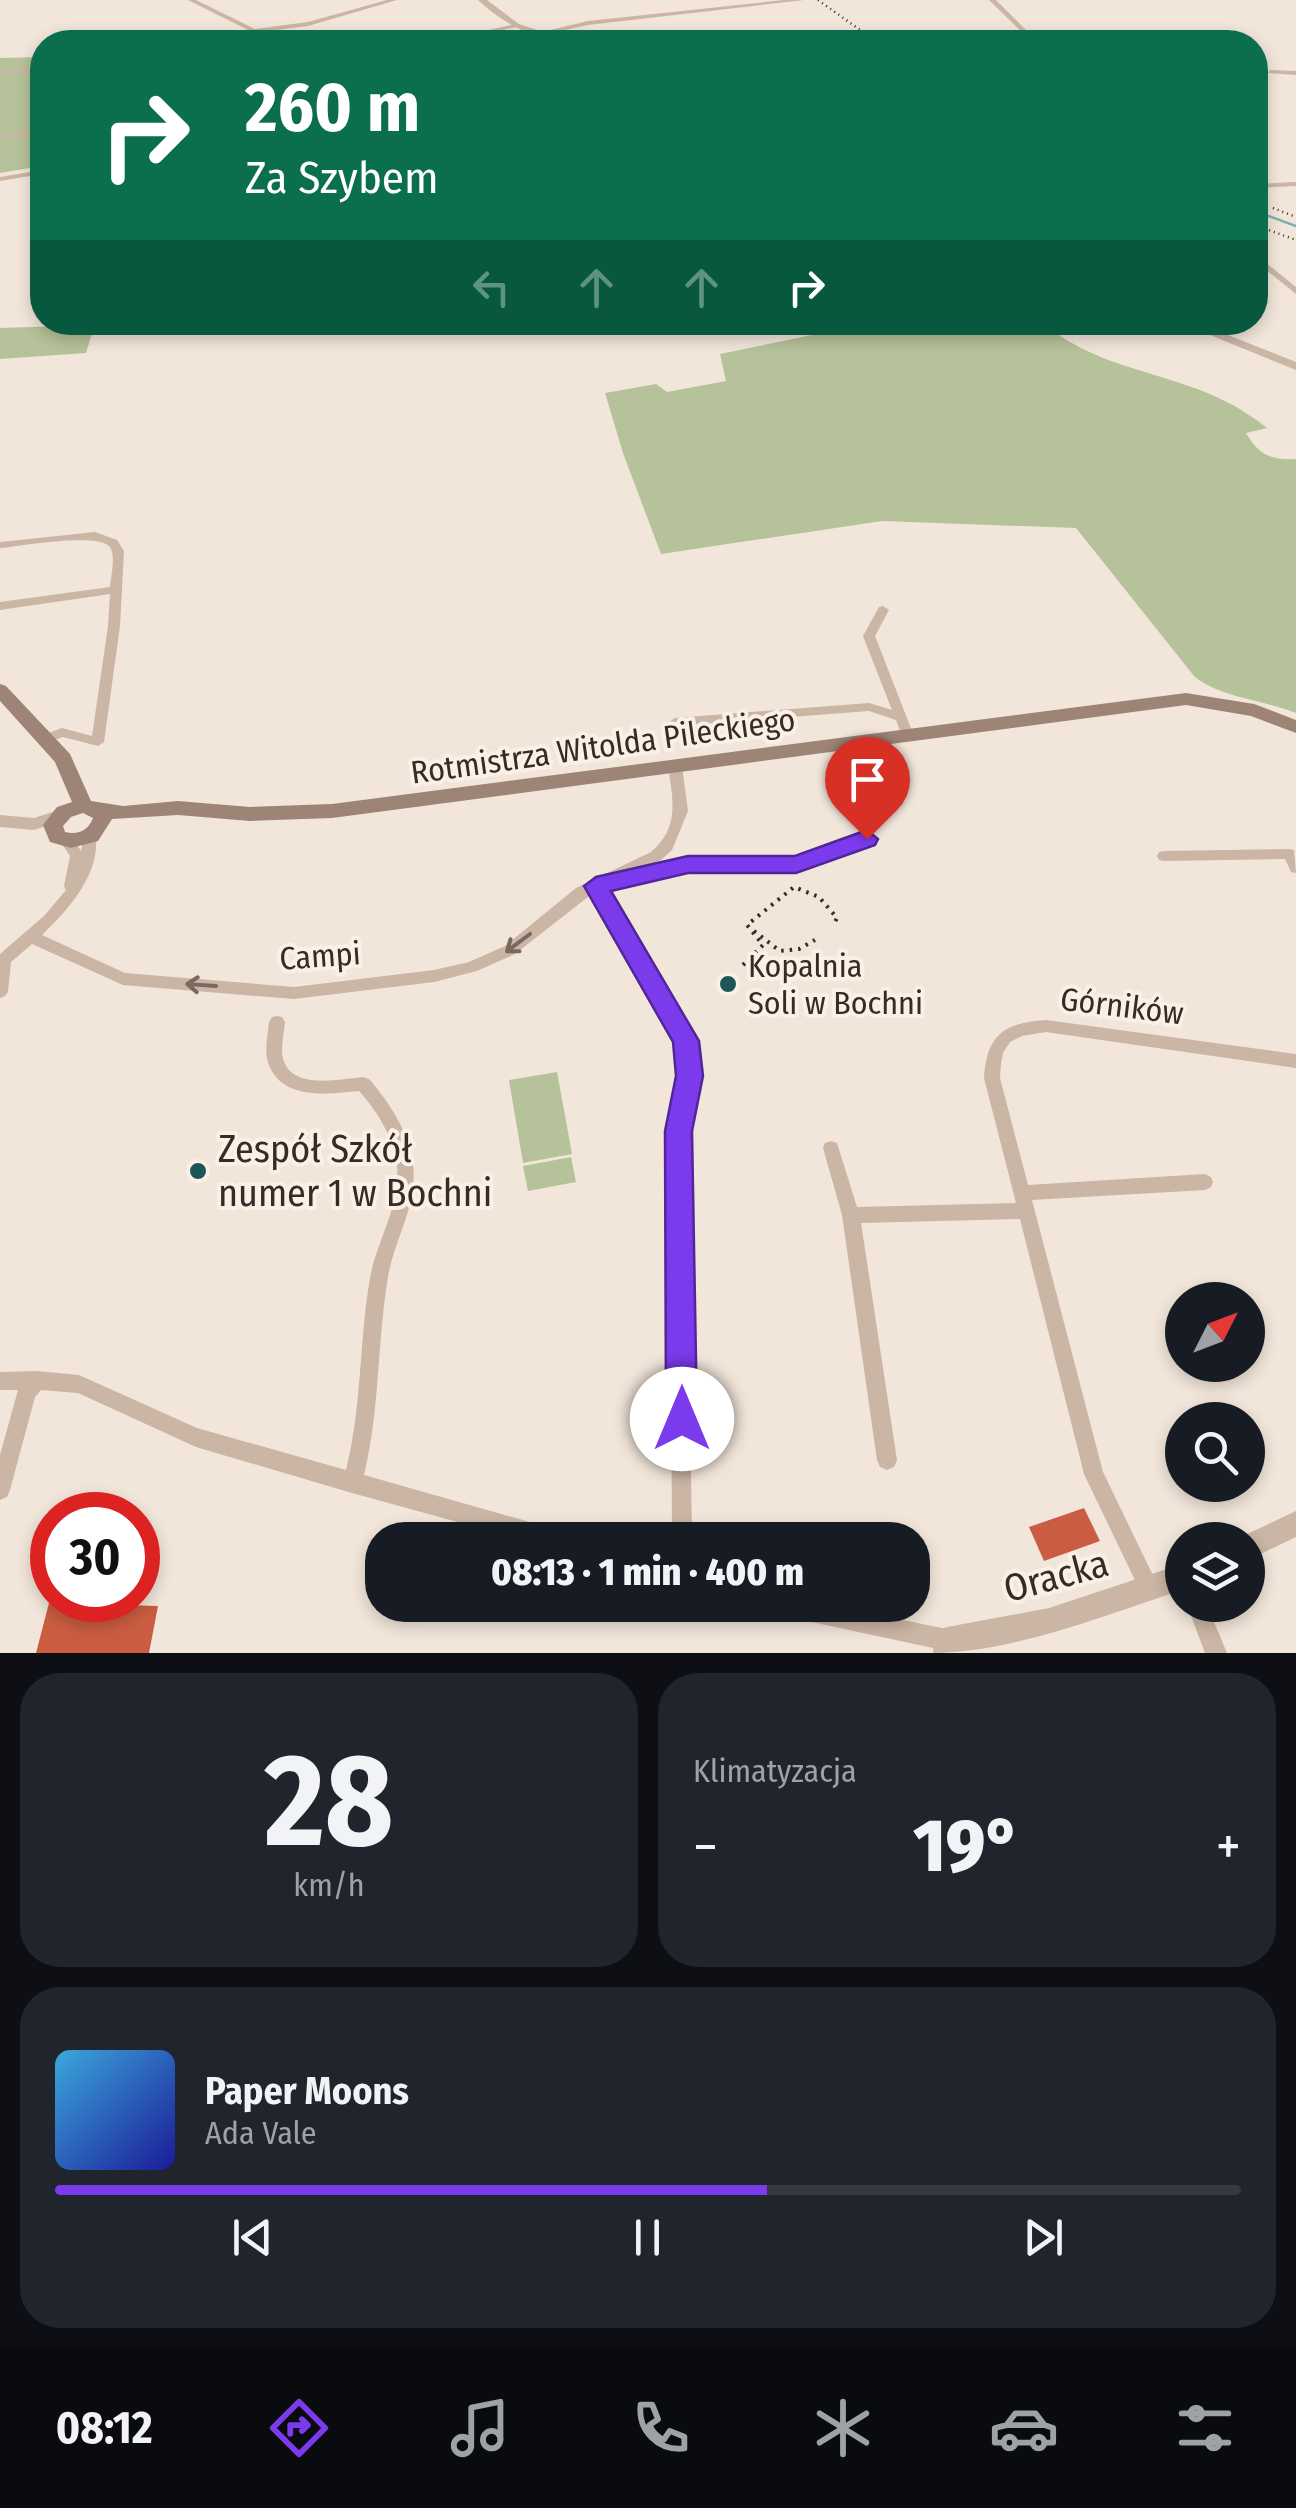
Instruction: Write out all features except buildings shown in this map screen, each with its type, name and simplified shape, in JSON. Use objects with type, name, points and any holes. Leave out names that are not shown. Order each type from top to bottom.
[{"type":"main road","points":[[0,690],[47,742],[77,824]]},
{"type":"main road","name":"Rotmistrza Witolda Pileckiego","points":[[77,824],[206,811],[332,812],[1186,699],[1254,710],[1296,727]]},
{"type":"street","points":[[191,0],[251,30]]},
{"type":"street","points":[[371,0],[380,4]]},
{"type":"street","points":[[268,30],[394,0]]},
{"type":"street","points":[[482,0],[526,30]]},
{"type":"street","points":[[559,30],[619,19],[801,0]]},
{"type":"street","points":[[992,0],[1022,30]]},
{"type":"street","points":[[496,30],[516,26]]},
{"type":"street","points":[[0,70],[30,71]]},
{"type":"street","points":[[1285,74],[1296,74]]},
{"type":"street","points":[[0,138],[30,132]]},
{"type":"street","points":[[0,179],[30,174]]},
{"type":"street","points":[[1268,185],[1296,184]]},
{"type":"street","points":[[1268,268],[1296,291]]},
{"type":"street","points":[[1216,335],[1296,366]]},
{"type":"street","points":[[0,545],[105,537],[118,550],[98,742],[62,732],[47,742]]},
{"type":"street","points":[[0,606],[116,590]]},
{"type":"street","points":[[883,610],[869,636],[908,736]]},
{"type":"street","points":[[675,722],[868,707],[901,717]]},
{"type":"street","name":"Campi","points":[[30,937],[122,979],[294,992],[434,976],[472,967],[510,950],[581,892],[656,856],[674,835],[682,792],[675,766]]},
{"type":"street","points":[[0,824],[77,824]]},
{"type":"street","points":[[0,992],[2,958],[62,905],[84,874],[77,824]]},
{"type":"street","points":[[62,905],[78,864],[74,849],[77,824]]},
{"type":"street","points":[[682,1522],[678,1131],[690,1076],[686,1041],[599,884],[688,865],[796,865],[867,839]]},
{"type":"street","points":[[1164,856],[1289,854],[1296,868]]},
{"type":"street","points":[[276,1022],[276,1064],[284,1074],[304,1087],[363,1084],[380,1101],[405,1165],[403,1200],[379,1274],[364,1441],[352,1483]]},
{"type":"street","name":"Górników","points":[[1150,1590],[1094,1474],[992,1078],[992,1056],[1000,1041],[1011,1033],[1046,1026],[1296,1061]]},
{"type":"street","points":[[831,1148],[851,1215],[887,1460]]},
{"type":"street","points":[[851,1215],[1025,1202],[1205,1182]]},
{"type":"street","points":[[0,1490],[27,1392],[38,1380]]},
{"type":"street","points":[[0,1382],[79,1384],[196,1437],[493,1522]]},
{"type":"street","points":[[1265,1539],[1296,1524]]},
{"type":"street","name":"Oracka","points":[[947,1647],[1049,1621],[1165,1584]]},
{"type":"street","points":[[847,1622],[947,1647]]},
{"type":"street","points":[[1204,1622],[1216,1653]]},
{"type":"green space","points":[[30,57],[30,168],[0,173],[0,58]]},
{"type":"green space","points":[[30,327],[30,335],[91,335],[86,353],[0,359],[0,328]]},
{"type":"green space","points":[[812,335],[1060,335],[1095,355],[1181,383],[1239,409],[1267,428],[1246,433],[1255,446],[1272,457],[1296,459],[1296,713],[1228,694],[1194,676],[1076,528],[882,521],[661,554],[605,393],[656,384],[667,392],[726,381],[720,354]]},
{"type":"green space","points":[[557,1072],[572,1154],[523,1163],[509,1080]]},
{"type":"green space","points":[[571,1157],[576,1182],[528,1191],[523,1166]]},
{"type":"waterway","points":[[1268,216],[1296,226]]},
{"type":"railway","points":[[818,0],[860,30]]},
{"type":"railway","points":[[1273,208],[1296,217]]},
{"type":"railway","points":[[1268,230],[1296,240]]},
{"type":"railway","points":[[743,965],[763,945],[747,925],[794,887],[819,897],[837,918],[835,922]]},
{"type":"railway","points":[[754,931],[780,951],[799,949],[815,940]]},
{"type":"place","name":"Kopalnia Soli w Bochni","points":[[728,984]]},
{"type":"place","name":"Zespół Szkół numer 1 w Bochni","points":[[198,1171]]},
{"type":"route","points":[[682,1419],[678,1131],[690,1076],[686,1041],[596,886],[688,865],[796,865],[867,839]]}]
